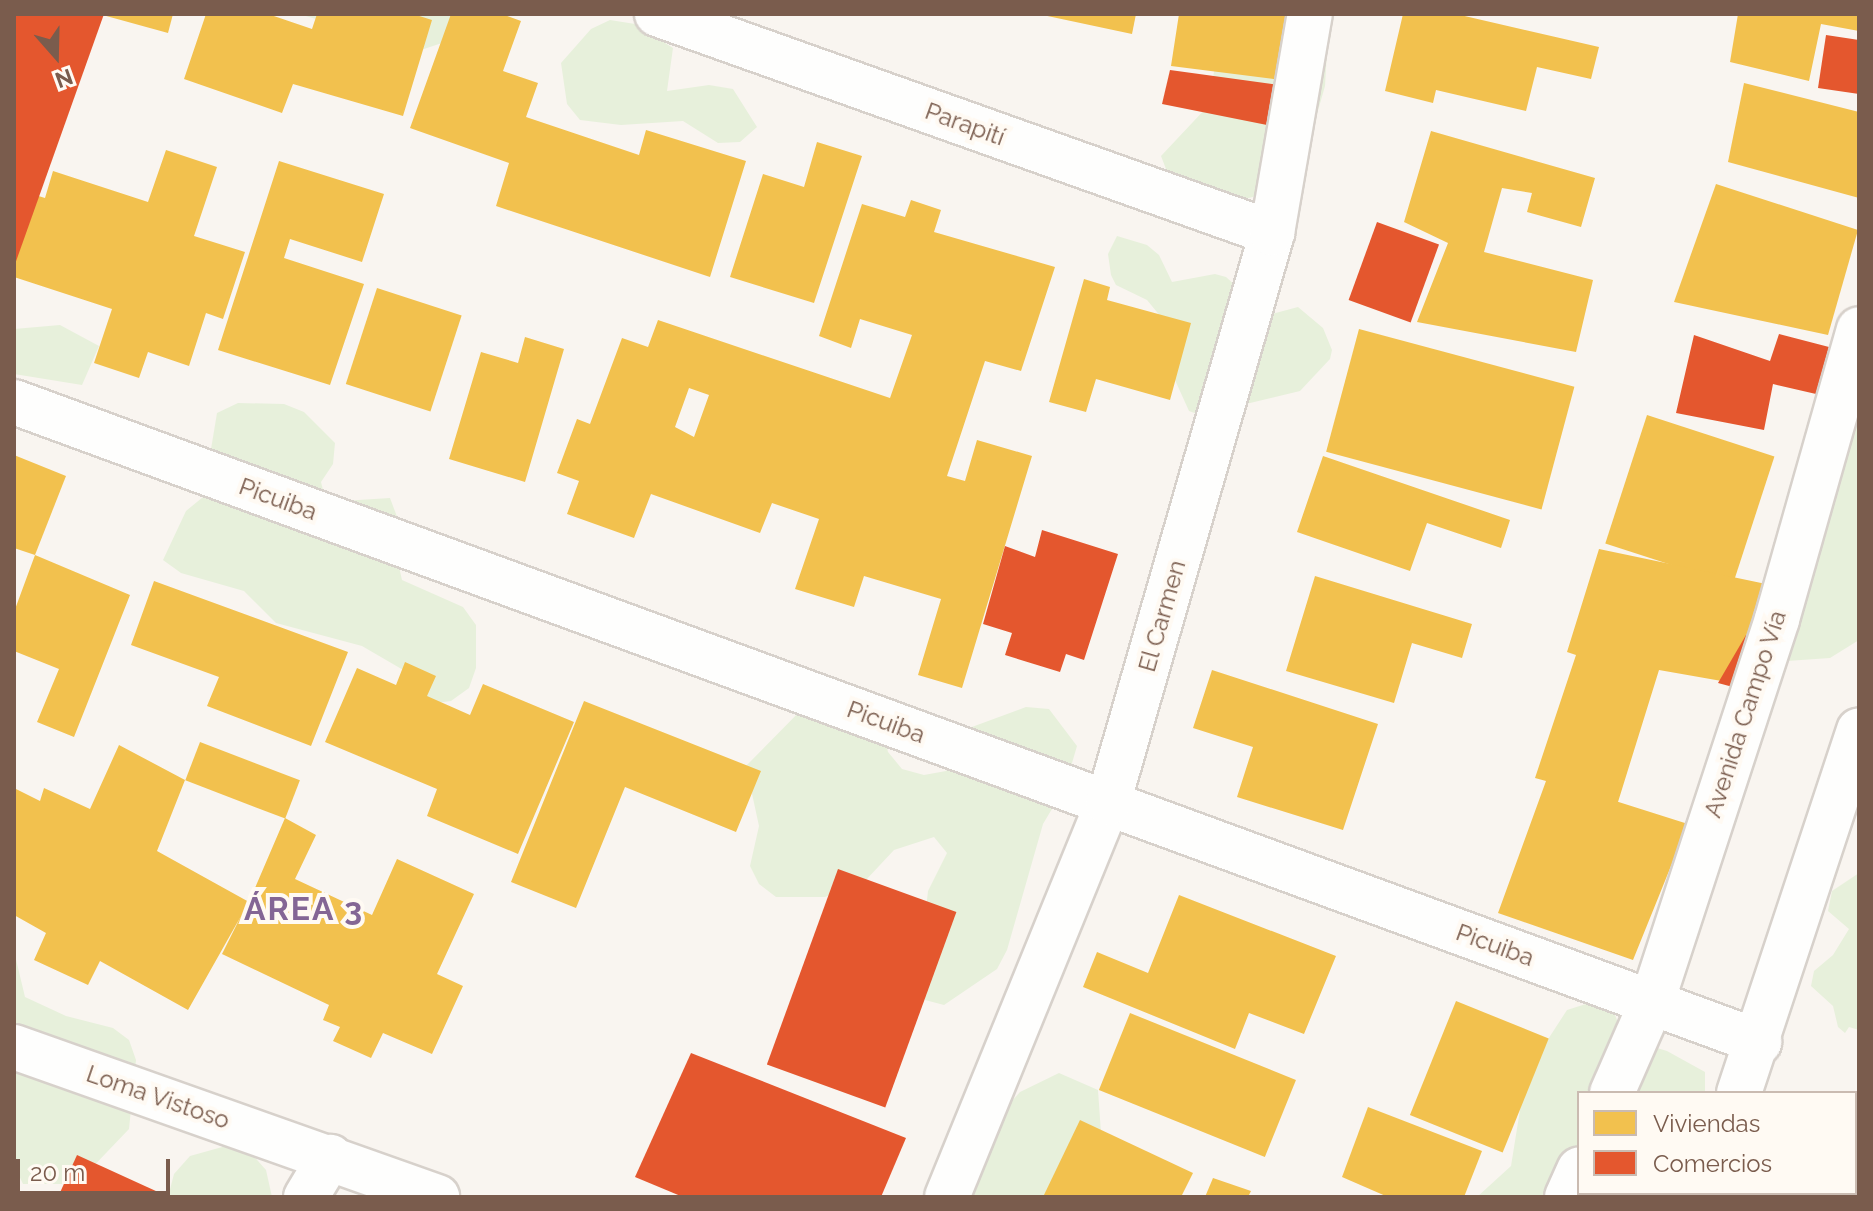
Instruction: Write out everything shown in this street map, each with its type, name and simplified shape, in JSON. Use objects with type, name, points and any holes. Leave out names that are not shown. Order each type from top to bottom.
[{"type":"street","name":"Parapití","points":[[657,14],[1272,233]]},
{"type":"street","name":"El Carmen","points":[[947,1197],[1108,803],[1272,233],[1310,14]]},
{"type":"street","name":"Avenida Campo Vía","points":[[1613,1091],[1652,1002],[1777,619],[1859,329]]},
{"type":"street","name":"Picuiba","points":[[14,402],[1759,1042]]},
{"type":"street","points":[[1740,1091],[1759,1042],[1859,730]]},
{"type":"street","name":"Loma Vistoso","points":[[14,1047],[437,1197]]},
{"type":"street","points":[[306,1197],[330,1157]]},
{"type":"street","points":[[1567,1197],[1577,1174]]},
{"type":"green space","points":[[299,14],[470,14],[442,43],[421,50]]},
{"type":"green space","points":[[1329,14],[1325,86],[1301,170],[1264,194],[1222,205],[1176,195],[1161,156],[1208,106],[1215,66]]},
{"type":"green space","points":[[610,20],[635,24],[673,48],[667,91],[709,85],[733,89],[757,127],[740,142],[718,143],[683,121],[621,125],[580,120],[567,104],[561,63],[591,29]]},
{"type":"green space","points":[[1117,236],[1147,245],[1159,255],[1172,282],[1215,274],[1226,277],[1268,315],[1298,307],[1323,328],[1332,350],[1330,359],[1300,391],[1200,415],[1189,411],[1175,380],[1161,317],[1147,300],[1116,285],[1111,275],[1108,254]]},
{"type":"green space","points":[[1859,311],[1859,640],[1830,658],[1787,661],[1777,619]]},
{"type":"green space","points":[[60,325],[99,346],[82,385],[14,374],[14,329]]},
{"type":"green space","points":[[238,403],[284,404],[304,412],[335,443],[333,464],[321,482],[326,502],[390,498],[405,538],[397,558],[402,580],[463,607],[476,625],[476,668],[469,688],[451,701],[429,704],[417,678],[362,646],[276,623],[244,591],[181,573],[163,560],[186,511],[203,497],[217,413]]},
{"type":"green space","points":[[810,701],[883,732],[888,752],[902,769],[924,775],[946,771],[959,752],[961,731],[1026,707],[1049,709],[1077,746],[1065,787],[1043,824],[1007,950],[997,969],[944,1005],[925,1000],[918,980],[928,891],[947,853],[934,837],[894,850],[865,881],[825,897],[776,897],[759,884],[750,866],[759,826],[746,766]]},
{"type":"green space","points":[[1859,873],[1859,1030],[1849,1027],[1845,1033],[1838,1027],[1833,1006],[1811,986],[1814,971],[1833,955],[1849,929],[1828,911],[1832,891]]},
{"type":"green space","points":[[14,951],[25,997],[66,1016],[113,1028],[129,1040],[136,1060],[129,1129],[85,1175],[65,1184],[23,1184],[14,1165]]},
{"type":"green space","points":[[1608,997],[1624,1038],[1667,1051],[1705,1072],[1705,1091],[1577,1091],[1577,1195],[1701,1197],[1477,1197],[1511,1166],[1524,1085],[1543,1047],[1567,1010]]},
{"type":"green space","points":[[1059,1073],[1098,1090],[1101,1133],[1081,1197],[963,1197],[990,1125],[1020,1092]]},
{"type":"green space","points":[[233,1144],[251,1153],[266,1170],[272,1197],[168,1197],[174,1174],[190,1156]]},
{"type":"building: Viviendas","points":[[99,14],[173,14],[168,33]]},
{"type":"building: Viviendas","points":[[206,14],[268,14],[312,29],[317,14],[413,14],[432,20],[403,116],[293,84],[282,113],[184,79]]},
{"type":"building: Viviendas","points":[[451,14],[502,14],[521,21],[503,71],[538,83],[526,117],[639,155],[646,130],[746,161],[710,277],[496,206],[509,163],[410,128]]},
{"type":"building: Viviendas","points":[[1038,14],[1136,14],[1132,34]]},
{"type":"building: Viviendas","points":[[1179,14],[1297,14],[1281,80],[1171,66]]},
{"type":"building: Viviendas","points":[[1403,14],[1456,14],[1599,47],[1591,79],[1537,67],[1526,111],[1436,90],[1433,103],[1385,91]]},
{"type":"building: Viviendas","points":[[1738,14],[1859,14],[1859,31],[1821,24],[1809,81],[1730,62]]},
{"type":"building: Viviendas","points":[[1744,83],[1859,112],[1859,198],[1728,162]]},
{"type":"building: Viviendas","points":[[1431,131],[1595,178],[1581,227],[1527,212],[1532,193],[1502,188],[1484,252],[1593,280],[1576,352],[1417,322],[1448,243],[1404,222]]},
{"type":"building: Viviendas","points":[[817,142],[862,156],[814,303],[730,277],[763,174],[804,187]]},
{"type":"building: Viviendas","points":[[166,150],[217,167],[194,236],[245,252],[223,319],[206,313],[189,366],[148,352],[139,378],[94,363],[112,309],[14,277],[14,207],[19,190],[45,198],[53,171],[148,202]]},
{"type":"building: Viviendas","points":[[279,161],[384,194],[362,262],[290,239],[284,258],[364,284],[330,385],[218,350]]},
{"type":"building: Viviendas","points":[[1716,184],[1858,230],[1828,335],[1674,302]]},
{"type":"building: Viviendas","points":[[911,200],[941,210],[934,232],[1055,267],[1021,371],[985,361],[947,476],[965,481],[977,440],[1032,456],[962,688],[918,675],[941,599],[864,576],[854,607],[795,589],[819,519],[772,503],[760,533],[651,494],[634,538],[567,514],[579,481],[557,473],[577,419],[590,424],[622,338],[648,347],[658,320],[890,398],[912,335],[860,319],[851,348],[819,336],[862,204],[905,217]],"holes":[[[689,388],[709,395],[694,437],[675,427]]]},
{"type":"building: Viviendas","points":[[1084,279],[1110,287],[1107,300],[1191,323],[1170,400],[1096,379],[1086,412],[1049,402]]},
{"type":"building: Viviendas","points":[[377,288],[462,316],[430,412],[346,384]]},
{"type":"building: Viviendas","points":[[1359,329],[1574,387],[1542,509],[1326,452]]},
{"type":"building: Viviendas","points":[[525,337],[564,349],[525,482],[449,459],[481,352],[518,363]]},
{"type":"building: Viviendas","points":[[1647,415],[1774,456],[1733,585],[1605,543]]},
{"type":"building: Viviendas","points":[[14,455],[66,476],[35,555],[14,548]]},
{"type":"building: Viviendas","points":[[1323,456],[1510,520],[1501,548],[1427,523],[1410,571],[1297,532]]},
{"type":"building: Viviendas","points":[[1599,549],[1766,584],[1733,683],[1659,670],[1618,802],[1688,824],[1633,960],[1498,913],[1546,781],[1535,778],[1576,655],[1567,652]]},
{"type":"building: Viviendas","points":[[35,555],[130,595],[74,737],[37,722],[59,669],[14,651],[14,612]]},
{"type":"building: Viviendas","points":[[1315,576],[1472,624],[1462,658],[1412,643],[1394,703],[1286,671]]},
{"type":"building: Viviendas","points":[[154,581],[348,652],[311,746],[207,706],[219,677],[131,645]]},
{"type":"building: Viviendas","points":[[405,662],[436,676],[427,696],[470,715],[483,684],[574,722],[518,854],[427,816],[437,789],[325,742],[357,668],[396,685]]},
{"type":"building: Viviendas","points":[[1212,670],[1378,724],[1343,830],[1237,797],[1253,747],[1193,728]]},
{"type":"building: Viviendas","points":[[584,701],[761,771],[736,832],[625,787],[576,908],[511,882]]},
{"type":"building: Viviendas","points":[[200,742],[300,780],[285,819],[185,780]]},
{"type":"building: Viviendas","points":[[119,745],[185,780],[157,851],[249,902],[285,818],[316,835],[295,879],[372,915],[397,859],[474,894],[437,974],[463,986],[432,1054],[383,1033],[371,1058],[333,1041],[340,1027],[323,1020],[329,1005],[222,954],[241,916],[188,1010],[100,961],[88,985],[34,960],[46,933],[14,915],[14,788],[40,801],[44,788],[90,809]]},
{"type":"building: Viviendas","points":[[1179,895],[1336,956],[1304,1034],[1249,1013],[1235,1049],[1083,987],[1097,952],[1148,973]]},
{"type":"building: Viviendas","points":[[1456,1001],[1549,1038],[1503,1153],[1410,1115]]},
{"type":"building: Viviendas","points":[[1130,1013],[1296,1080],[1265,1157],[1099,1090]]},
{"type":"building: Viviendas","points":[[1368,1107],[1482,1151],[1464,1197],[1388,1197],[1342,1177]]},
{"type":"building: Viviendas","points":[[1080,1120],[1193,1173],[1181,1197],[1043,1197]]},
{"type":"building: Viviendas","points":[[1213,1178],[1251,1191],[1248,1197],[1205,1197]]},
{"type":"building: Comercios","points":[[14,14],[104,14],[14,267]]},
{"type":"building: Comercios","points":[[1826,35],[1859,40],[1859,94],[1818,88]]},
{"type":"building: Comercios","points":[[1170,70],[1280,85],[1272,126],[1162,104]]},
{"type":"building: Comercios","points":[[1377,222],[1439,245],[1411,323],[1349,300]]},
{"type":"building: Comercios","points":[[1779,334],[1829,347],[1816,394],[1773,384],[1764,430],[1676,413],[1694,335],[1770,361]]},
{"type":"building: Comercios","points":[[1042,530],[1118,554],[1084,660],[1066,654],[1060,672],[1005,655],[1012,633],[983,624],[1005,546],[1035,557]]},
{"type":"building: Comercios","points":[[1746,635],[1759,644],[1744,690],[1718,683]]},
{"type":"building: Comercios","points":[[838,869],[956,912],[885,1108],[767,1064]]},
{"type":"building: Comercios","points":[[691,1053],[906,1138],[881,1197],[683,1197],[635,1177]]},
{"type":"building: Comercios","points":[[77,1155],[169,1197],[58,1197]]},
{"type":"district","name":"ÁREA 3","points":[[304,909]]}]
